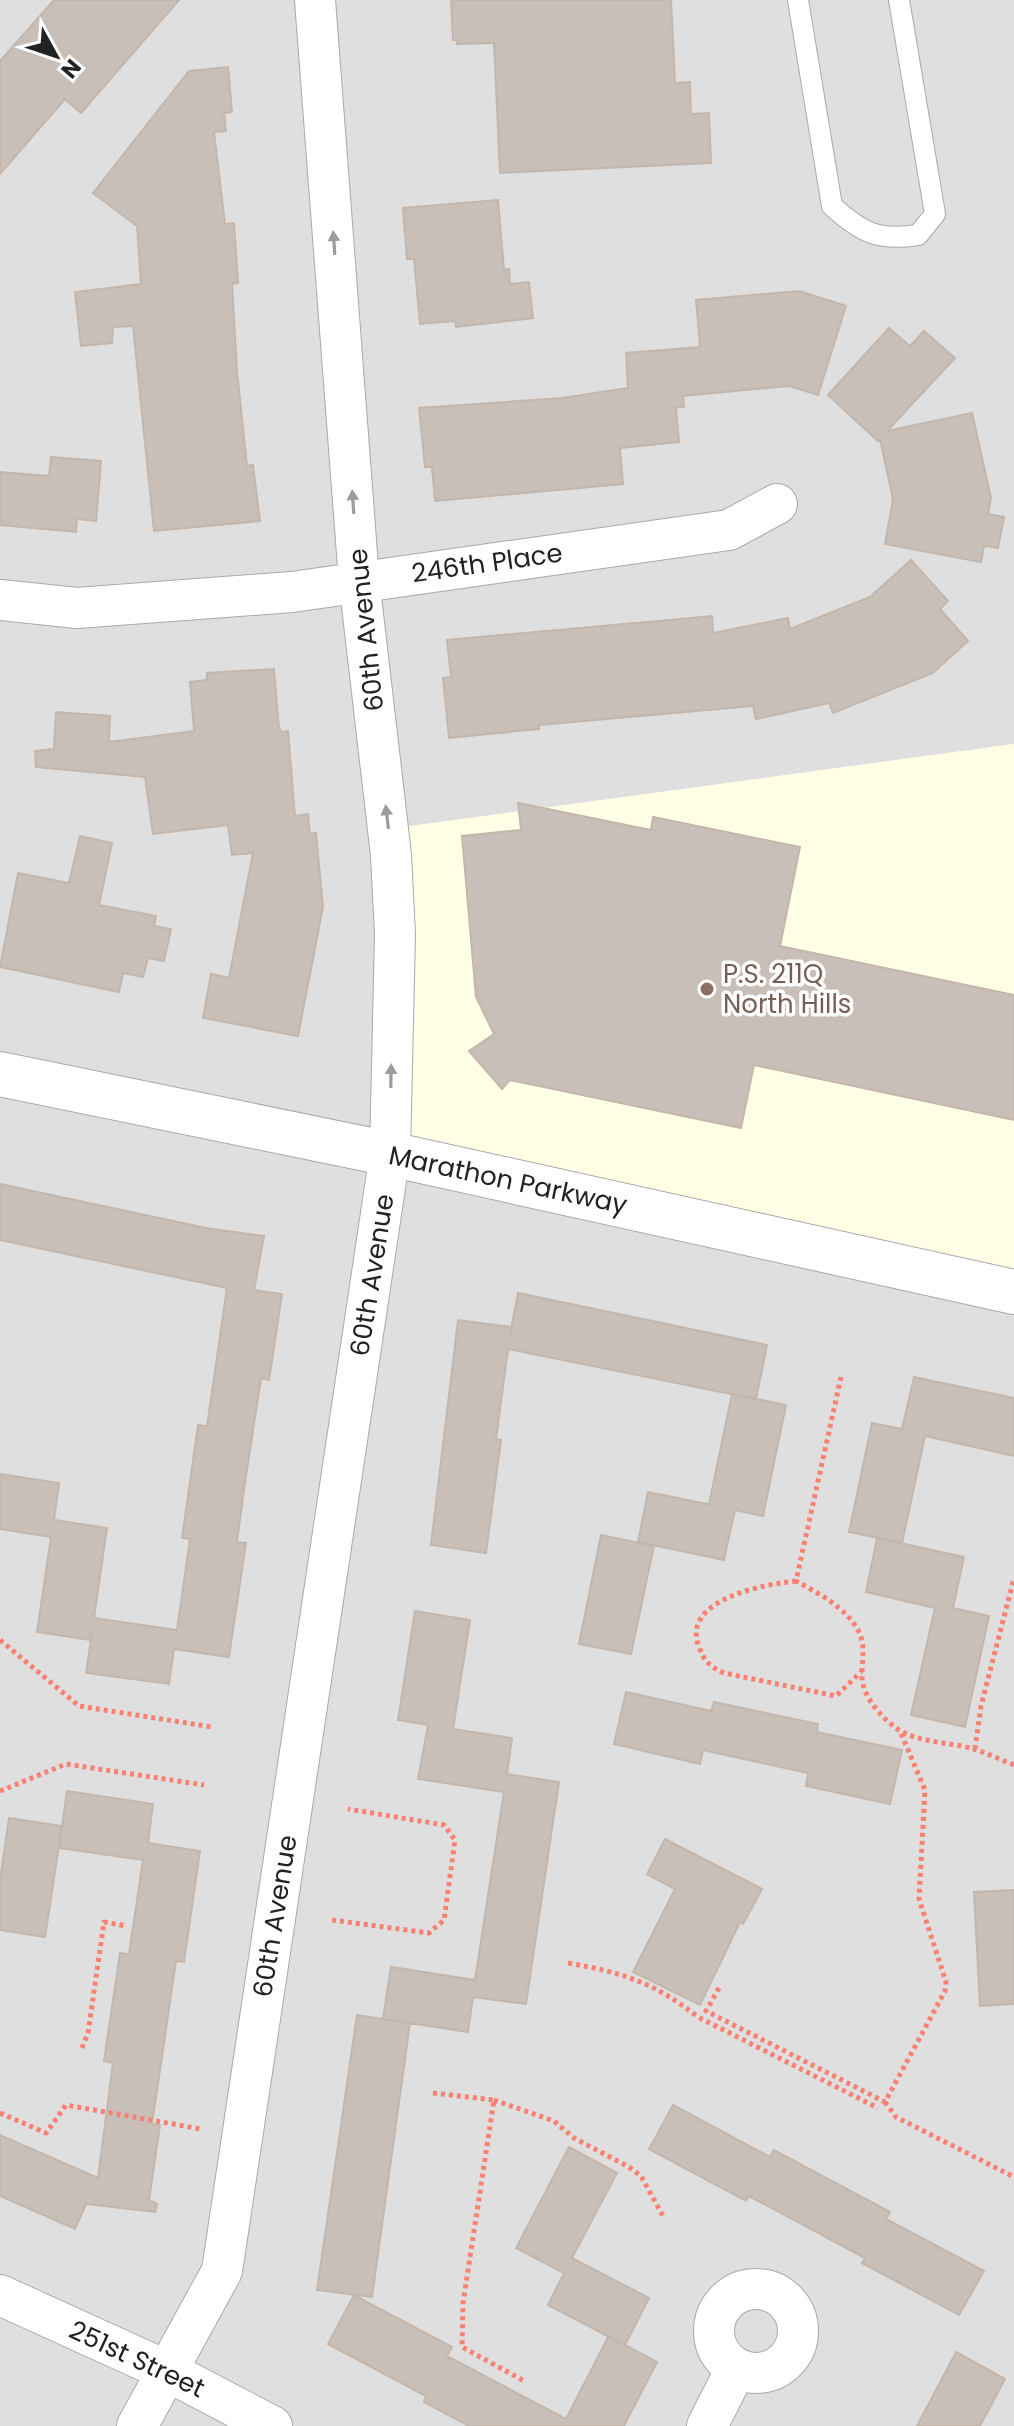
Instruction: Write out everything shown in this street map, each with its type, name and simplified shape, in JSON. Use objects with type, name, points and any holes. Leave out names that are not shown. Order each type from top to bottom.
[{"type":"street","name":"60th Avenue","points":[[137,2426],[222,2271],[390,1154],[395,934],[391,855],[359,580],[315,0]]},
{"type":"street","name":"246th Place","points":[[0,600],[77,608],[292,592],[359,580],[729,530],[777,504]]},
{"type":"street","name":"Marathon Parkway","points":[[0,1074],[390,1154],[1014,1292]]},
{"type":"street","name":"251st Street","points":[[0,2295],[165,2370],[272,2426]]},
{"type":"street","points":[[707,2426],[736,2369]]},
{"type":"lane","points":[[798,0],[832,206],[856,228],[890,239],[918,235],[935,214],[899,0]]},
{"type":"path","points":[[796,1581],[841,1377]]},
{"type":"path","points":[[975,1749],[981,1706],[1014,1578]]},
{"type":"path","points":[[861,1672],[836,1696],[724,1673],[710,1667],[695,1638],[700,1622],[714,1606],[737,1592],[796,1581],[848,1616],[859,1632],[865,1655],[861,1672],[871,1702],[900,1731],[925,1790],[919,1899],[946,1982],[945,1991],[885,2102]]},
{"type":"path","points":[[0,1640],[79,1706],[212,1727]]},
{"type":"path","points":[[900,1731],[975,1749],[1014,1765]]},
{"type":"path","points":[[0,1791],[66,1764],[204,1785]]},
{"type":"path","points":[[332,1920],[429,1933],[444,1920],[446,1907],[455,1840],[444,1825],[348,1809]]},
{"type":"path","points":[[82,2048],[88,2033],[104,1922],[126,1926]]},
{"type":"path","points":[[568,1963],[626,1974],[678,2002],[698,2017],[878,2108]]},
{"type":"path","points":[[719,1988],[706,2011],[885,2102],[896,2117],[1014,2177]]},
{"type":"path","points":[[433,2093],[494,2100],[554,2121],[574,2138],[641,2176],[663,2216]]},
{"type":"path","points":[[494,2100],[463,2303],[462,2347],[526,2382]]},
{"type":"path","points":[[0,2113],[46,2133],[54,2116],[66,2105],[201,2129]]},
{"type":"shaded area","points":[[0,0],[1014,0],[1014,744],[404,827],[1014,1294],[1014,2426],[0,2426]]},
{"type":"shaded area","name":"P.S. 211Q North Hills","points":[[1014,744],[1014,1294],[395,1151],[403,827]]},
{"type":"building","points":[[54,0],[179,0],[81,113],[65,99],[0,174],[0,61]]},
{"type":"building","points":[[451,0],[671,0],[675,83],[690,82],[691,114],[709,113],[711,163],[500,173],[494,43],[457,44],[457,40],[453,40]]},
{"type":"building","points":[[228,67],[232,112],[224,113],[226,131],[214,132],[225,224],[234,223],[238,283],[232,284],[237,371],[247,466],[253,465],[260,521],[154,531],[133,326],[113,327],[112,343],[81,346],[75,292],[141,284],[137,226],[93,193],[189,71]]},
{"type":"building","points":[[498,200],[504,270],[509,269],[510,284],[529,282],[533,318],[456,327],[455,321],[420,324],[414,259],[407,259],[403,208]]},
{"type":"building","points":[[799,291],[846,306],[818,395],[789,386],[683,396],[684,407],[676,407],[679,442],[620,448],[623,484],[435,501],[432,467],[425,467],[419,408],[562,398],[628,388],[626,353],[700,347],[696,300]]},
{"type":"building","points":[[889,328],[910,346],[924,331],[955,358],[887,431],[972,413],[991,498],[988,514],[1004,517],[998,548],[984,546],[981,562],[885,544],[893,499],[880,439],[878,441],[828,395]]},
{"type":"building","points":[[51,457],[101,461],[96,521],[77,519],[76,532],[0,525],[0,472],[49,476]]},
{"type":"building","points":[[911,560],[948,601],[940,609],[968,641],[933,673],[833,713],[829,703],[756,719],[753,706],[539,725],[539,729],[449,738],[443,678],[451,677],[447,640],[712,616],[713,633],[788,618],[790,629],[870,597]]},
{"type":"building","points":[[274,669],[279,728],[282,732],[288,731],[295,816],[308,814],[310,834],[316,833],[323,907],[298,1036],[203,1018],[211,974],[229,978],[253,853],[232,855],[228,825],[153,834],[145,777],[36,767],[35,751],[54,749],[56,712],[110,716],[109,742],[194,731],[190,682],[207,680],[207,673]]},
{"type":"building","points":[[518,803],[651,830],[653,817],[800,847],[780,946],[1014,995],[1014,1120],[754,1065],[741,1128],[510,1080],[502,1089],[469,1051],[494,1034],[476,997],[462,836],[521,830]]},
{"type":"building","points":[[80,836],[112,843],[99,905],[156,916],[154,926],[171,929],[164,961],[148,958],[143,977],[123,973],[119,992],[0,967],[18,873],[69,883]]},
{"type":"building","points":[[0,1184],[206,1228],[264,1236],[254,1290],[282,1294],[269,1380],[261,1378],[244,1489],[237,1542],[246,1543],[229,1657],[174,1649],[169,1684],[86,1673],[91,1640],[37,1632],[51,1537],[0,1529],[0,1474],[59,1483],[54,1520],[107,1528],[94,1618],[177,1630],[190,1539],[182,1538],[198,1425],[207,1426],[227,1288],[0,1240]]},
{"type":"building","points":[[518,1293],[767,1345],[756,1399],[508,1349],[496,1439],[501,1440],[486,1553],[431,1545],[458,1320],[511,1327],[510,1335]]},
{"type":"building","points":[[914,1377],[1014,1398],[1014,1456],[925,1436],[902,1543],[849,1532],[872,1423],[902,1429]]},
{"type":"building","points":[[732,1394],[786,1405],[763,1516],[735,1510],[724,1560],[638,1542],[648,1492],[712,1505],[709,1504]]},
{"type":"building","points":[[601,1535],[654,1546],[631,1654],[579,1644]]},
{"type":"building","points":[[877,1538],[964,1557],[953,1608],[989,1616],[965,1727],[911,1715],[935,1608],[866,1592]]},
{"type":"building","points":[[415,1611],[470,1620],[453,1729],[512,1738],[507,1774],[559,1782],[526,2004],[473,1997],[468,2032],[383,2019],[391,1967],[475,1980],[504,1792],[418,1779],[428,1725],[398,1720]]},
{"type":"building","points":[[626,1692],[711,1711],[714,1702],[818,1724],[817,1732],[902,1750],[890,1804],[806,1786],[808,1773],[703,1750],[700,1764],[614,1744]]},
{"type":"building","points":[[67,1791],[153,1804],[148,1843],[200,1851],[184,1962],[176,1961],[152,2124],[160,2125],[149,2200],[157,2204],[155,2212],[86,2204],[75,2229],[0,2196],[0,2135],[98,2178],[113,2063],[104,2061],[120,1953],[129,1954],[143,1860],[59,1848]]},
{"type":"building","points":[[9,1818],[62,1826],[45,1937],[0,1930],[0,1880]]},
{"type":"building","points":[[665,1839],[762,1889],[743,1924],[740,1922],[700,2005],[633,1972],[675,1889],[647,1874]]},
{"type":"building","points":[[1014,1890],[1014,2004],[980,2006],[974,1892]]},
{"type":"building","points":[[357,2015],[410,2023],[372,2297],[317,2290]]},
{"type":"building","points":[[673,2105],[770,2157],[774,2150],[890,2212],[886,2219],[984,2271],[959,2315],[862,2263],[865,2258],[749,2196],[746,2201],[649,2149]]},
{"type":"building","points":[[569,2147],[617,2173],[572,2258],[649,2298],[625,2345],[657,2362],[624,2426],[469,2426],[424,2402],[426,2396],[328,2344],[354,2295],[452,2347],[447,2356],[566,2419],[608,2337],[621,2343],[548,2305],[564,2273],[516,2248]]},
{"type":"building","points":[[956,2352],[1005,2379],[980,2426],[917,2426]]},
{"type":"place","name":"P.S. 211Q North Hills","points":[[707,989]]}]
